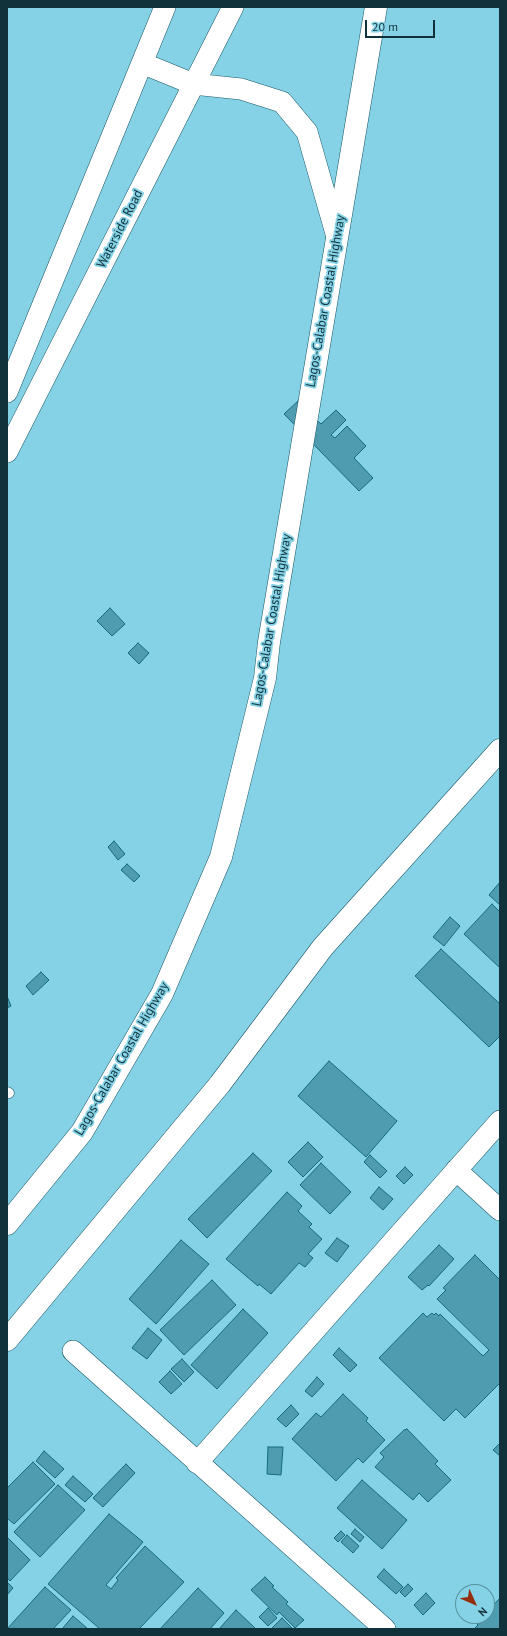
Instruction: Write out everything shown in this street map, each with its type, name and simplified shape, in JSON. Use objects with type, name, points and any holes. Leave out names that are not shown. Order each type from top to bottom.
[{"type":"highway","name":"Lagos-Calabar Coastal Highway","points":[[7,1224],[82,1132],[162,994],[221,857],[265,678],[269,642],[376,7]]},
{"type":"highway","points":[[7,1340],[220,1084],[323,947],[500,750]]},
{"type":"street","points":[[7,392],[165,7]]},
{"type":"street","name":"Waterside Road","points":[[7,452],[233,7]]},
{"type":"street","points":[[142,62],[193,84],[241,89],[282,102],[307,132],[337,237]]},
{"type":"street","points":[[197,1462],[500,1121]]},
{"type":"street","points":[[456,1170],[500,1210]]},
{"type":"street","points":[[73,1351],[385,1629]]},
{"type":"building","points":[[298,401],[321,424],[336,410],[346,420],[331,435],[335,438],[347,426],[366,446],[354,458],[373,478],[359,491],[284,414]]},
{"type":"building","points":[[110,608],[125,624],[112,636],[97,621]]},
{"type":"building","points":[[138,643],[149,653],[139,664],[128,653]]},
{"type":"building","points":[[114,841],[125,854],[118,860],[108,847]]},
{"type":"building","points":[[127,864],[140,876],[134,882],[121,870]]},
{"type":"building","points":[[500,882],[500,905],[489,895]]},
{"type":"building","points":[[492,904],[500,912],[500,968],[464,934]]},
{"type":"building","points":[[450,917],[460,926],[444,946],[433,937]]},
{"type":"building","points":[[441,949],[500,1004],[500,1036],[489,1047],[415,976]]},
{"type":"building","points":[[41,972],[49,980],[33,995],[26,986]]},
{"type":"building","points":[[7,996],[11,1006],[7,1008]]},
{"type":"building","points":[[329,1061],[397,1121],[366,1157],[298,1096]]},
{"type":"building","points":[[308,1142],[323,1157],[303,1177],[288,1162]]},
{"type":"building","points":[[253,1153],[272,1171],[207,1238],[188,1219]]},
{"type":"building","points":[[370,1155],[387,1171],[380,1178],[364,1162]]},
{"type":"building","points":[[321,1163],[351,1192],[330,1214],[300,1185]]},
{"type":"building","points":[[405,1167],[413,1175],[404,1184],[396,1176]]},
{"type":"building","points":[[379,1187],[393,1199],[383,1210],[370,1198]]},
{"type":"building","points":[[287,1192],[302,1206],[298,1211],[312,1224],[309,1227],[322,1239],[308,1254],[313,1258],[305,1267],[299,1263],[271,1294],[259,1284],[258,1286],[226,1259]]},
{"type":"building","points":[[337,1238],[349,1246],[337,1262],[325,1253]]},
{"type":"building","points":[[181,1240],[209,1264],[156,1324],[129,1299]]},
{"type":"building","points":[[439,1245],[454,1259],[429,1286],[428,1285],[422,1290],[408,1277]]},
{"type":"building","points":[[475,1255],[500,1280],[500,1383],[465,1418],[456,1409],[444,1421],[379,1358],[423,1313],[427,1317],[432,1313],[434,1315],[436,1313],[439,1316],[440,1314],[483,1356],[489,1350],[437,1299],[446,1290],[443,1288]]},
{"type":"building","points":[[212,1280],[236,1305],[184,1355],[160,1330]]},
{"type":"building","points":[[243,1309],[268,1333],[217,1389],[191,1365]]},
{"type":"building","points":[[148,1328],[162,1340],[147,1359],[132,1348]]},
{"type":"building","points":[[339,1348],[357,1365],[350,1372],[333,1355]]},
{"type":"building","points":[[182,1359],[194,1372],[184,1382],[171,1369]]},
{"type":"building","points":[[170,1371],[182,1384],[171,1394],[159,1382]]},
{"type":"building","points":[[317,1377],[324,1384],[312,1397],[305,1391]]},
{"type":"building","points":[[343,1394],[368,1418],[366,1421],[385,1440],[363,1463],[358,1458],[336,1481],[292,1439],[316,1413],[321,1417]]},
{"type":"building","points":[[291,1405],[299,1414],[286,1427],[277,1419]]},
{"type":"building","points":[[407,1429],[438,1461],[435,1464],[451,1480],[428,1502],[419,1493],[413,1500],[375,1467],[384,1457],[380,1453],[404,1430]]},
{"type":"building","points":[[500,1443],[500,1456],[493,1450]]},
{"type":"building","points":[[268,1447],[283,1447],[281,1475],[267,1474]]},
{"type":"building","points":[[44,1451],[64,1469],[55,1478],[36,1461]]},
{"type":"building","points":[[33,1462],[55,1484],[14,1524],[7,1518],[7,1488]]},
{"type":"building","points":[[126,1464],[135,1473],[103,1507],[93,1498]]},
{"type":"building","points":[[73,1476],[93,1494],[85,1502],[65,1485]]},
{"type":"building","points":[[362,1480],[407,1520],[382,1549],[337,1508]]},
{"type":"building","points":[[58,1485],[85,1510],[40,1557],[14,1532]]},
{"type":"building","points":[[109,1514],[143,1542],[106,1585],[111,1589],[118,1580],[116,1578],[145,1546],[184,1582],[139,1629],[100,1629],[48,1584]]},
{"type":"building","points":[[355,1529],[364,1537],[360,1542],[351,1534]]},
{"type":"building","points":[[341,1531],[345,1535],[338,1542],[334,1538]]},
{"type":"building","points":[[347,1535],[359,1546],[353,1553],[341,1542]]},
{"type":"building","points":[[7,1537],[30,1560],[10,1581],[7,1578]]},
{"type":"building","points":[[384,1569],[403,1587],[396,1594],[377,1577]]},
{"type":"building","points":[[265,1577],[274,1586],[272,1587],[288,1602],[286,1604],[304,1620],[295,1628],[279,1612],[277,1615],[251,1590]]},
{"type":"building","points":[[7,1582],[13,1588],[7,1595]]},
{"type":"building","points":[[408,1584],[413,1589],[405,1597],[400,1592]]},
{"type":"building","points":[[45,1587],[71,1610],[53,1629],[7,1629]]},
{"type":"building","points":[[198,1588],[224,1613],[210,1629],[160,1629]]},
{"type":"building","points":[[426,1593],[435,1603],[423,1615],[414,1605]]},
{"type":"building","points":[[500,1598],[500,1629],[474,1629],[478,1625],[477,1624],[495,1624],[495,1603]]},
{"type":"building","points":[[268,1608],[277,1618],[268,1626],[259,1617]]},
{"type":"building","points":[[236,1610],[256,1629],[219,1629]]},
{"type":"building","points":[[73,1616],[88,1629],[62,1629]]},
{"type":"building","points":[[282,1618],[292,1628],[271,1629]]}]
